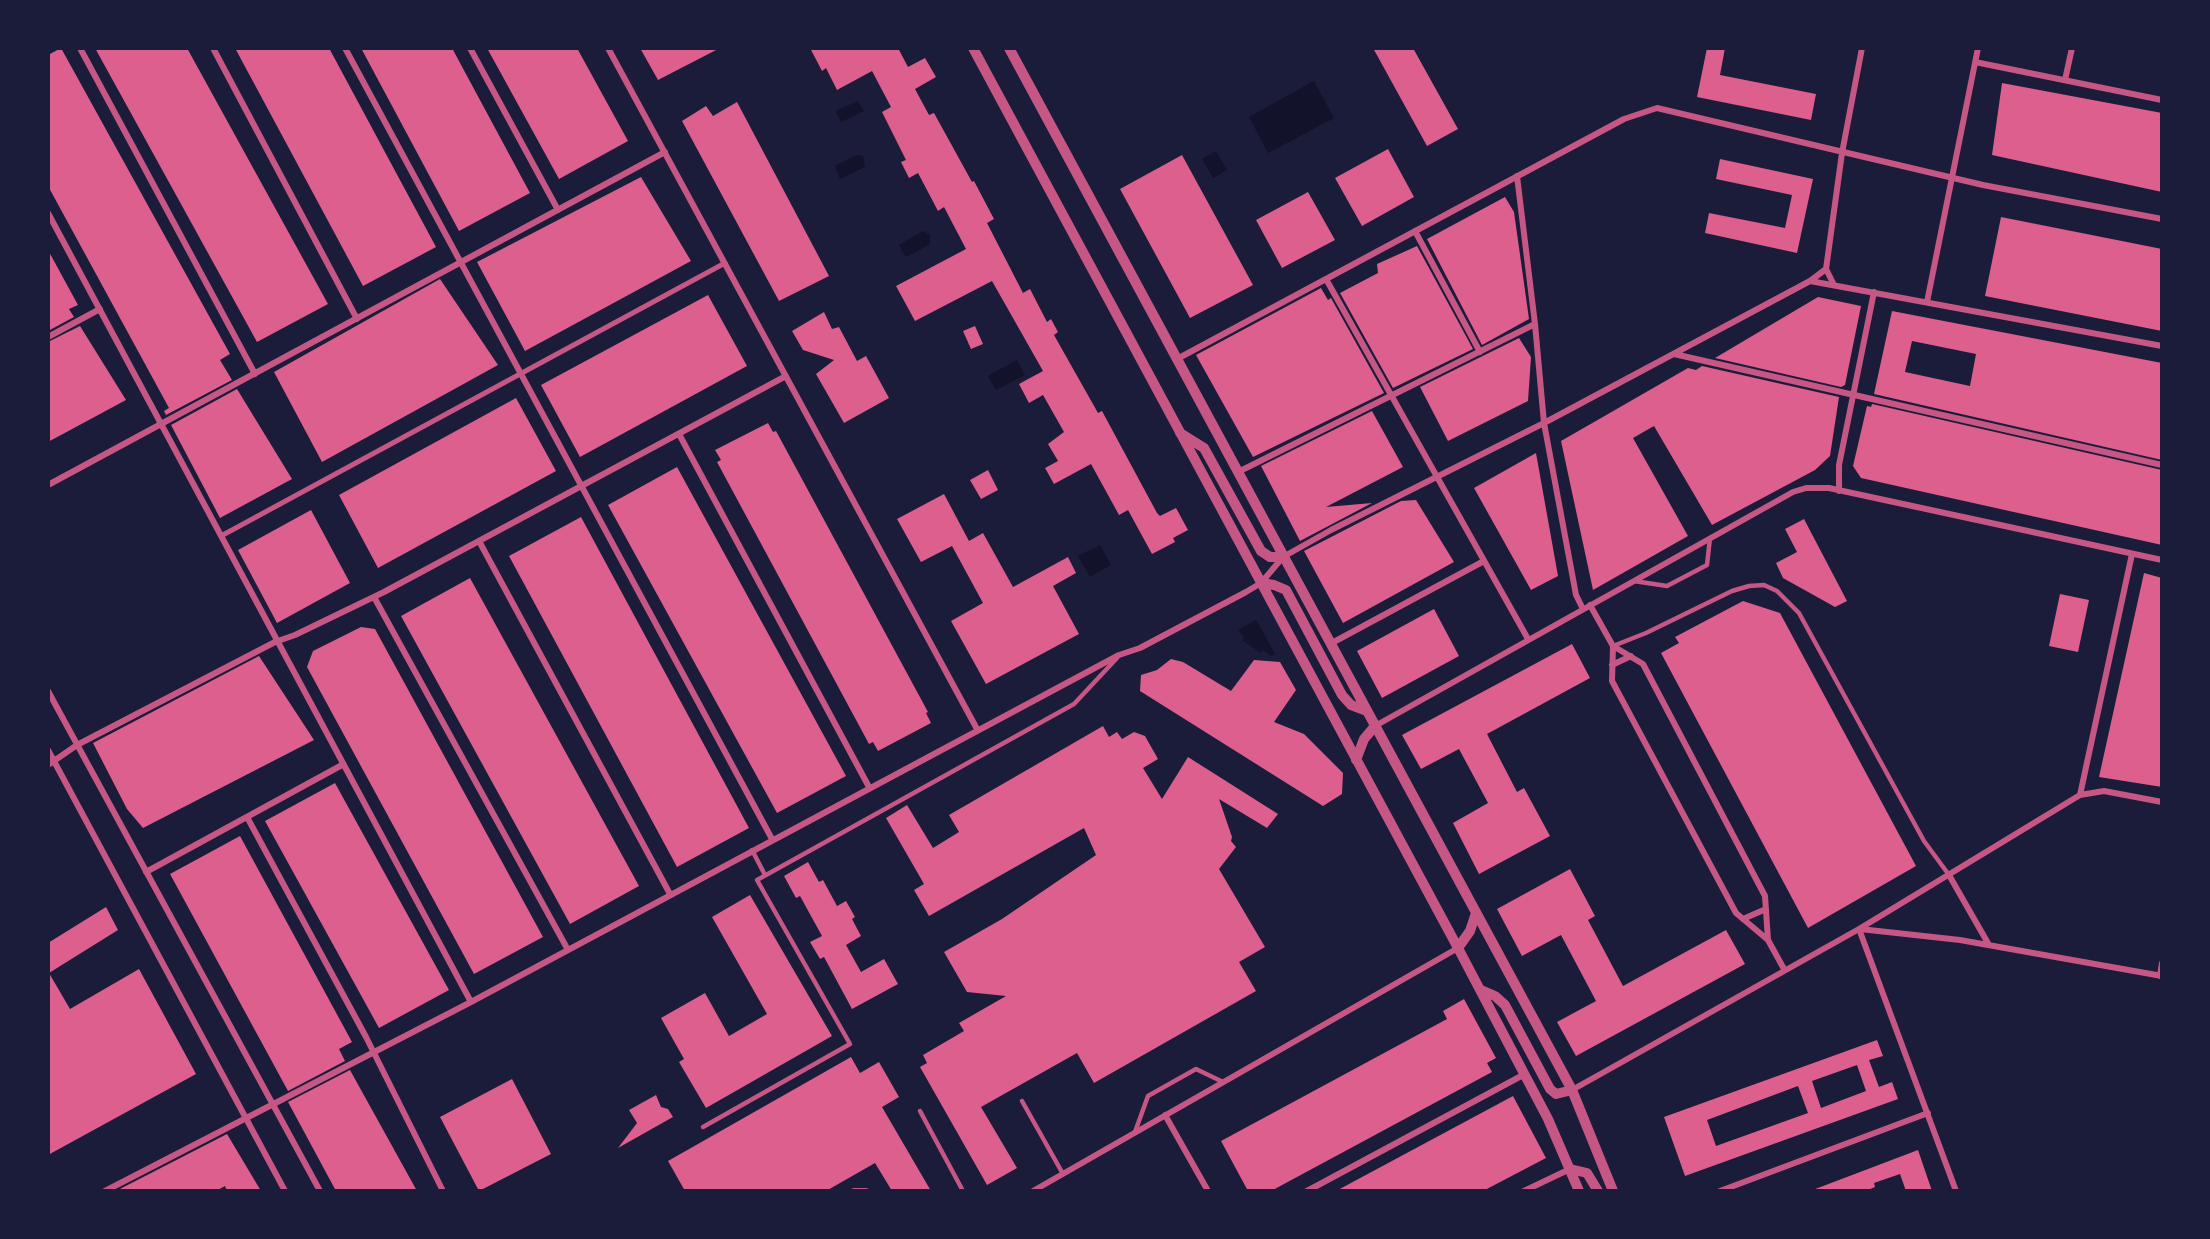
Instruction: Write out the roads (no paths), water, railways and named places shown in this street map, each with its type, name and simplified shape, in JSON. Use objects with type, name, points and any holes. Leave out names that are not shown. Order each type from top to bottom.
[{"type":"street","points":[[80,48],[255,374]]},
{"type":"street","points":[[213,48],[357,319]]},
{"type":"street","points":[[345,48],[772,839]]},
{"type":"street","points":[[470,48],[558,210]]},
{"type":"street","points":[[608,48],[977,729]]},
{"type":"street","points":[[973,48],[1481,990],[1525,1074],[1579,1191]]},
{"type":"street","points":[[1009,48],[1572,1090],[1613,1191]]},
{"type":"street","points":[[1834,285],[1826,269],[1842,153],[1862,48]]},
{"type":"street","points":[[1927,302],[1950,177],[1978,48]]},
{"type":"street","points":[[2065,80],[2072,48]]},
{"type":"street","points":[[1975,62],[2162,100]]},
{"type":"street","points":[[1177,359],[1624,119],[1656,108],[1950,177],[2162,219]]},
{"type":"street","points":[[48,485],[665,152]]},
{"type":"street","points":[[1517,176],[1535,324],[1544,423],[1575,595],[1582,609]]},
{"type":"street","points":[[48,213],[162,424],[275,642],[471,1002]]},
{"type":"street","points":[[1415,231],[1480,352]]},
{"type":"street","points":[[221,536],[724,263]]},
{"type":"street","points":[[1180,433],[1198,443],[1206,452],[1261,550],[1270,557],[1283,556],[1544,423],[1810,281],[1826,269]]},
{"type":"street","points":[[1326,279],[1528,639]]},
{"type":"street","points":[[1810,281],[2162,346]]},
{"type":"street","points":[[1839,491],[1839,465],[1874,292]]},
{"type":"street","points":[[48,337],[100,309]]},
{"type":"street","points":[[1238,472],[1535,324]]},
{"type":"street","points":[[1674,354],[2162,465]]},
{"type":"street","points":[[51,762],[77,745],[275,642],[295,635],[374,597],[786,376]]},
{"type":"street","points":[[679,434],[869,788]]},
{"type":"street","points":[[1356,760],[1364,739],[1375,726],[1793,492],[1819,487],[2162,560]]},
{"type":"street","points":[[479,541],[670,894]]},
{"type":"street","points":[[2080,795],[2132,554]]},
{"type":"street","points":[[105,1191],[471,1002],[977,729],[1119,655],[1140,648],[1261,583],[1283,556]]},
{"type":"street","points":[[1330,644],[1484,561]]},
{"type":"street","points":[[1261,583],[1274,585],[1286,591],[1342,695],[1351,705],[1367,711]]},
{"type":"street","points":[[374,597],[567,950]]},
{"type":"street","points":[[1590,605],[1613,646],[1643,664],[1765,896],[1768,940]]},
{"type":"street","points":[[1613,646],[1612,681],[1736,913],[1768,940],[1784,969]]},
{"type":"street","points":[[1612,665],[1631,656]]},
{"type":"street","points":[[48,691],[320,1191]]},
{"type":"street","points":[[48,750],[51,762],[285,1191]]},
{"type":"street","points":[[146,872],[342,765]]},
{"type":"street","points":[[1481,990],[1495,996],[1505,1005],[1550,1089],[1560,1094],[1572,1090],[1784,969],[1859,929],[2080,795],[2104,791],[2162,802]]},
{"type":"street","points":[[247,817],[373,1052],[443,1191]]},
{"type":"street","points":[[1949,875],[1989,945]]},
{"type":"street","points":[[1743,919],[1766,909]]},
{"type":"street","points":[[1033,1191],[1458,948],[1470,931],[1476,913]]},
{"type":"street","points":[[1859,929],[1989,945],[2161,976],[2162,963]]},
{"type":"street","points":[[1859,929],[1956,1191]]},
{"type":"street","points":[[1306,1191],[1525,1074]]},
{"type":"street","points":[[1720,1191],[1928,1113]]},
{"type":"street","points":[[1165,1115],[1208,1191]]},
{"type":"street","points":[[1524,1191],[1570,1169],[1587,1173],[1598,1191]]},
{"type":"street","points":[[854,1191],[866,1191]]},
{"type":"lane","points":[[1633,581],[1667,586],[1707,565],[1710,538]]},
{"type":"lane","points":[[1613,646],[1646,633],[1732,591],[1764,585],[1777,591],[1798,613],[1924,841],[1949,875]]},
{"type":"lane","points":[[703,1127],[850,1044],[757,880],[1074,704],[1119,655]]},
{"type":"lane","points":[[752,850],[765,875]]},
{"type":"lane","points":[[1135,1132],[1148,1096],[1196,1069],[1223,1082]]},
{"type":"lane","points":[[1022,1101],[1063,1174]]},
{"type":"lane","points":[[920,1111],[963,1191]]}]
